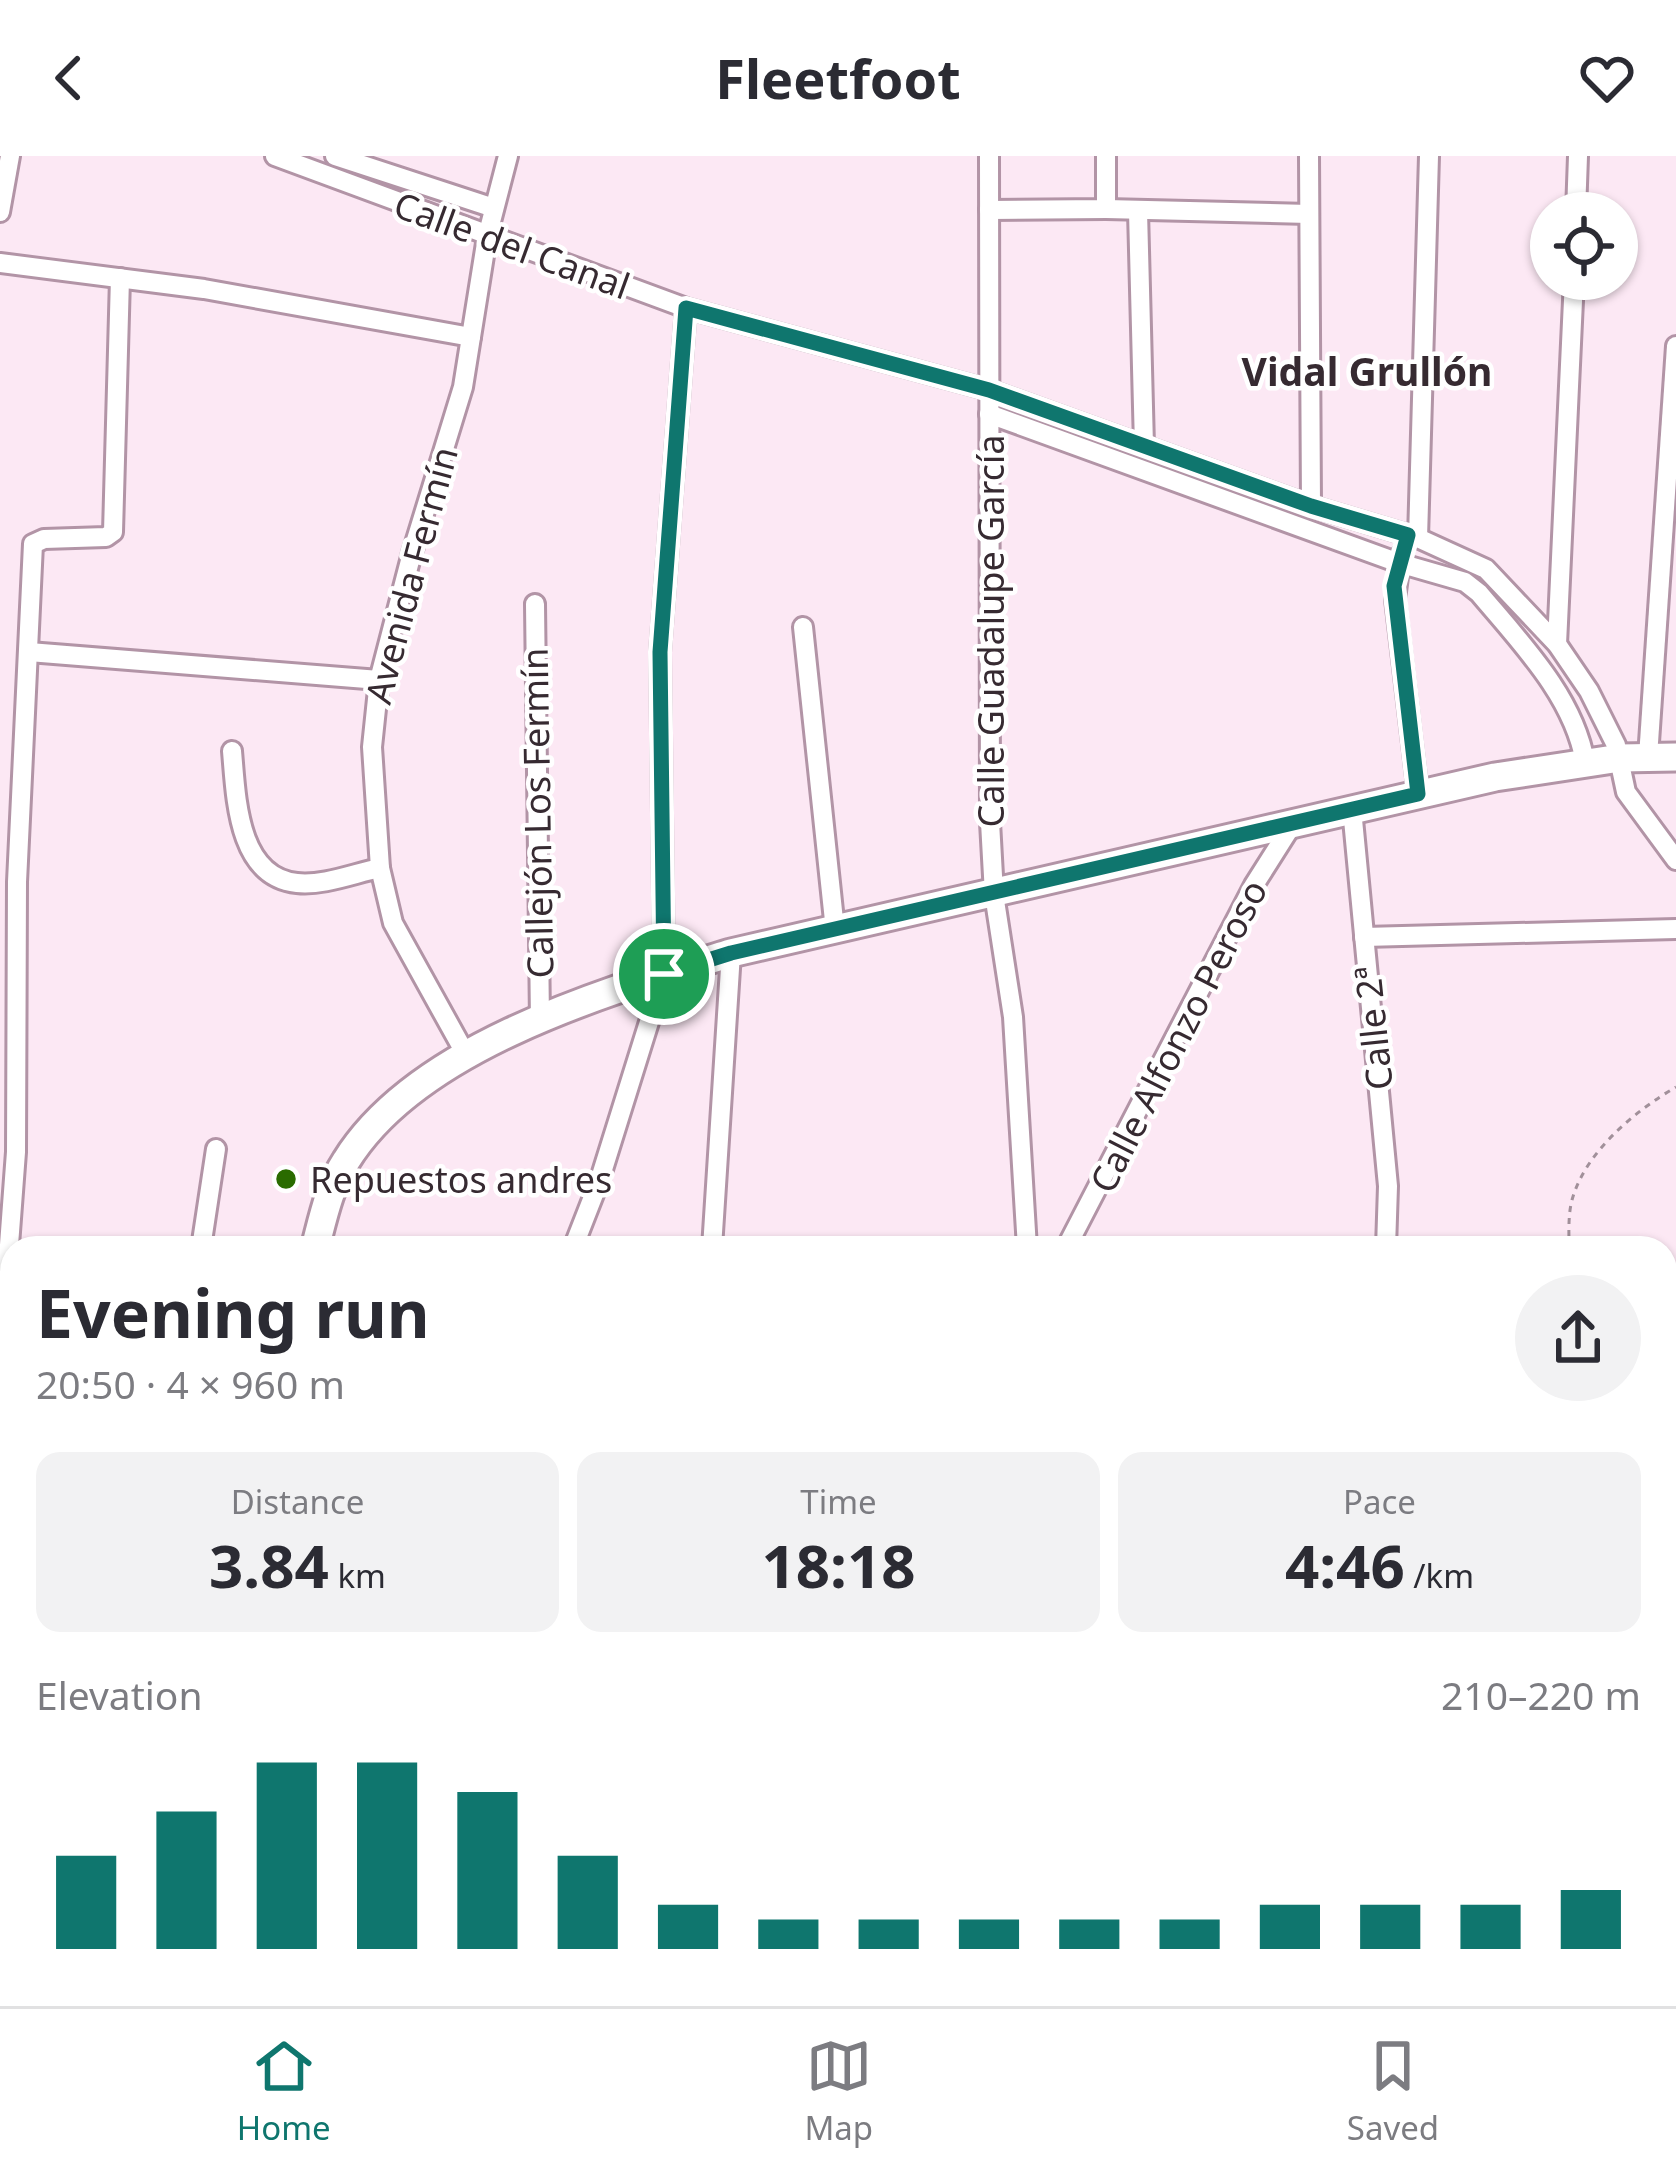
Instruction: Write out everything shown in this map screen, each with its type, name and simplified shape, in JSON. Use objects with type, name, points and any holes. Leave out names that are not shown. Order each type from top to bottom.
[{"type":"street","points":[[0,212],[10,156]]},
{"type":"street","name":"Calle del Canal","points":[[274,156],[686,308],[989,390],[1311,506],[1413,537],[1486,569],[1557,644],[1589,691],[1619,758],[1632,803],[1676,860]]},
{"type":"street","points":[[335,156],[494,208]]},
{"type":"street","name":"Avenida Fermín","points":[[465,1053],[394,923],[380,868],[372,747],[379,680],[463,387],[487,237],[508,156]]},
{"type":"street","name":"Calle Guadalupe García","points":[[989,156],[989,796],[994,894],[1013,1017],[1026,1236]]},
{"type":"street","points":[[1106,156],[1106,209]]},
{"type":"street","points":[[1309,156],[1311,506]]},
{"type":"street","points":[[1418,794],[1395,599],[1399,562],[1413,537],[1430,156]]},
{"type":"street","points":[[1577,192],[1579,156]]},
{"type":"street","points":[[989,210],[1309,214]]},
{"type":"street","points":[[1138,211],[1144,446]]},
{"type":"street","points":[[0,263],[404,322],[471,337]]},
{"type":"street","points":[[10,1236],[16,1152],[17,882],[33,544],[44,539],[106,537],[114,528],[120,278]]},
{"type":"street","points":[[1557,644],[1573,300]]},
{"type":"street","points":[[578,1236],[664,974],[660,652],[686,308]]},
{"type":"street","points":[[318,1236],[332,1188],[350,1154],[387,1114],[465,1053],[664,974],[731,953],[1418,794],[1585,762],[1662,757],[1676,346]]},
{"type":"street","points":[[989,414],[1465,582],[1480,593],[1561,698],[1580,734],[1585,762]]},
{"type":"street","name":"Callejón Los Fermín","points":[[535,604],[540,1022]]},
{"type":"street","points":[[803,627],[835,930]]},
{"type":"street","points":[[29,652],[379,680]]},
{"type":"street","points":[[232,751],[238,810],[248,844],[264,870],[302,884],[380,868]]},
{"type":"street","points":[[0,765],[22,771]]},
{"type":"street","name":"Calle 2ª","points":[[1352,809],[1388,1186],[1386,1236]]},
{"type":"street","name":"Calle Alfonzo Peroso","points":[[1072,1236],[1253,885],[1292,825]]},
{"type":"street","points":[[1364,937],[1676,928]]},
{"type":"street","points":[[713,1236],[731,953]]},
{"type":"street","points":[[203,1236],[216,1149]]},
{"type":"path","points":[[1569,1236],[1571,1203],[1581,1175],[1636,1115],[1676,1088]]},
{"type":"place","name":"Repuestos andres","points":[[286,1179]]},
{"type":"district","name":"Vidal Grullón","points":[[1367,370]]},
{"type":"route","points":[[686,308],[989,390],[1311,506],[1408,535],[1394,586],[1418,794],[731,953],[664,974],[660,652],[686,308]]}]
